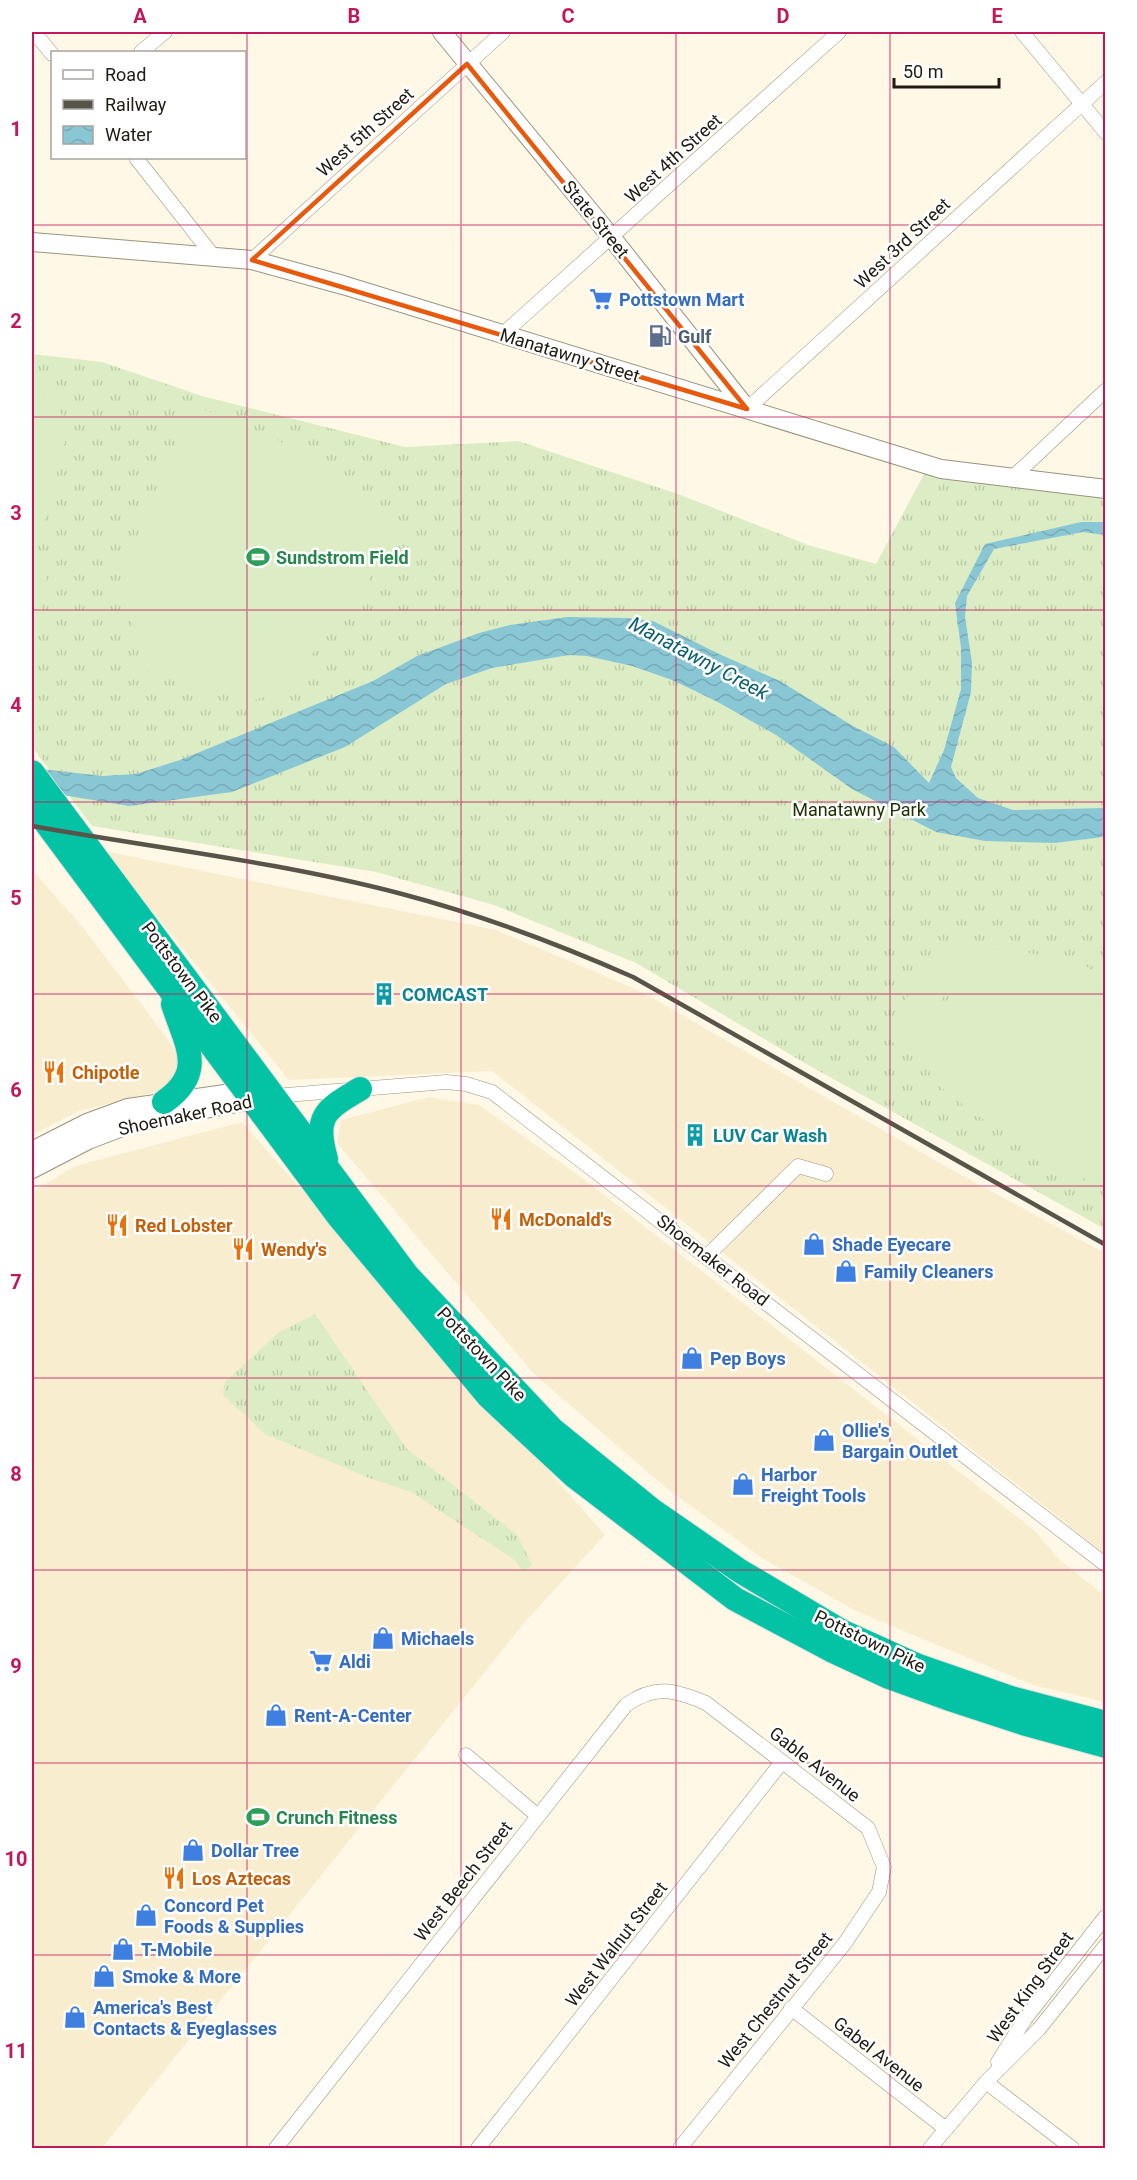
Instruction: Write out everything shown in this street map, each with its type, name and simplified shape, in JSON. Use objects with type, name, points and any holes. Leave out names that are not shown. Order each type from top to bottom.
[{"type":"highway","name":"Pottstown Pike","points":[[32,772],[65,814],[339,1217],[489,1397],[574,1476],[735,1599],[831,1650],[889,1677],[1026,1724],[1105,1740]]},
{"type":"highway","name":"Pottstown Pike","points":[[33,806],[167,987],[257,1096],[330,1170],[407,1275],[552,1429],[652,1510],[740,1571],[843,1632],[916,1665],[1011,1698],[1105,1740]]},
{"type":"highway","points":[[164,1102],[182,1090],[189,1077],[190,1059],[167,987]]},
{"type":"highway","points":[[330,1170],[320,1139],[320,1126],[324,1115],[334,1104],[360,1089]]},
{"type":"street","points":[[34,32],[51,53]]},
{"type":"street","points":[[142,51],[165,32]]},
{"type":"street","name":"State Street","points":[[442,32],[612,238],[747,409]]},
{"type":"street","name":"West 5th Street","points":[[252,260],[503,32]]},
{"type":"street","name":"West 4th Street","points":[[503,334],[840,32]]},
{"type":"street","points":[[1022,32],[1106,133]]},
{"type":"street","name":"West 3rd Street","points":[[747,409],[1106,82]]},
{"type":"street","points":[[137,159],[214,257]]},
{"type":"street","name":"Manatawny Street","points":[[32,242],[252,260],[503,334],[941,469],[1106,489]]},
{"type":"street","points":[[1012,478],[1106,390]]},
{"type":"street","name":"Shoemaker Road","points":[[32,1151],[87,1123],[128,1108],[164,1102],[446,1082],[466,1084],[492,1092],[1106,1565]]},
{"type":"street","name":"Shoemaker Road","points":[[32,1169],[88,1140],[133,1123],[257,1096]]},
{"type":"street","points":[[707,1256],[798,1166],[825,1174]]},
{"type":"street","name":"West Beech Street","points":[[276,2148],[626,1705],[642,1693],[676,1690],[706,1703]]},
{"type":"street","name":"Gable Avenue","points":[[706,1703],[868,1828],[885,1867]]},
{"type":"street","points":[[466,1755],[538,1815]]},
{"type":"street","name":"West Walnut Street","points":[[478,2148],[782,1762]]},
{"type":"street","name":"West Chestnut Street","points":[[680,2148],[845,1943],[879,1892],[885,1867]]},
{"type":"street","name":"West King Street","points":[[986,2082],[1025,2019],[1106,1916]]},
{"type":"street","name":"West King Street","points":[[930,2148],[986,2082],[1039,2029],[1106,1945]]},
{"type":"street","name":"Gabel Avenue","points":[[791,2008],[946,2129]]},
{"type":"street","points":[[986,2082],[1072,2148]]},
{"type":"highlighted area","points":[[467,64],[747,409],[252,260]]},
{"type":"shaded area","points":[[104,851],[496,930],[640,991],[954,1171],[1105,1253],[1105,1554],[492,1071],[289,1080]]},
{"type":"shaded area","points":[[32,870],[80,924],[176,1051],[180,1070],[163,1090],[79,1111],[32,1135]]},
{"type":"shaded area","points":[[429,1097],[479,1105],[585,1180],[1034,1530],[1060,1560],[1105,1596],[1105,1702],[1033,1685],[856,1611],[762,1558],[665,1487],[534,1374],[337,1143],[341,1120]]},
{"type":"shaded area","points":[[242,1122],[605,1535],[524,1623],[102,2148],[32,2148],[32,1192],[75,1166]]},
{"type":"green space","name":"Manatawny Park","points":[[32,354],[102,362],[202,396],[405,447],[518,441],[678,494],[808,545],[876,564],[924,474],[1105,496],[1105,1229],[808,1065],[636,963],[494,905],[376,872],[92,826],[32,747]]},
{"type":"green space","points":[[32,393],[51,396],[69,427],[36,551],[51,553],[40,617],[32,624]]},
{"type":"green space","name":"Sundstrom Field","points":[[198,407],[277,440],[394,513],[400,538],[284,691],[251,701],[144,669],[121,577],[187,416],[192,419]]},
{"type":"green space","points":[[958,947],[1024,952],[1078,962],[1105,977],[1105,1191],[981,1118],[930,1079],[930,1063],[912,1049],[955,990],[922,966],[928,956]]},
{"type":"green space","points":[[924,974],[947,992],[904,1050],[880,1033]]},
{"type":"green space","points":[[315,1314],[407,1449],[517,1535],[532,1565],[523,1572],[515,1560],[411,1492],[369,1478],[265,1434],[223,1395],[225,1382],[278,1333]]},
{"type":"water","name":"Manatawny Creek","points":[[1081,522],[1105,522],[1105,535],[1083,532],[994,549],[967,596],[965,617],[972,663],[971,692],[951,767],[956,778],[978,798],[1013,810],[1105,808],[1105,836],[1103,837],[1055,843],[985,841],[936,832],[852,789],[776,735],[716,701],[672,680],[632,666],[587,656],[569,655],[492,668],[446,684],[345,747],[232,792],[129,806],[32,790],[32,768],[103,776],[136,774],[180,760],[373,681],[417,656],[479,633],[510,625],[567,617],[628,618],[653,621],[780,681],[853,726],[894,747],[929,783],[944,750],[961,689],[961,648],[955,603],[985,544]]},
{"type":"railway","points":[[32,826],[264,864],[356,883],[461,911],[577,953],[633,977],[1106,1245]]},
{"type":"place","name":"Pottstown Mart","points":[[601,299]]},
{"type":"place","name":"Gulf","points":[[660,336]]},
{"type":"place","name":"Sundstrom Field","points":[[258,557]]},
{"type":"place","name":"COMCAST","points":[[384,994]]},
{"type":"place","name":"Chipotle","points":[[54,1072]]},
{"type":"place","name":"LUV Car Wash","points":[[695,1135]]},
{"type":"place","name":"McDonald's","points":[[501,1219]]},
{"type":"place","name":"Red Lobster","points":[[117,1225]]},
{"type":"place","name":"Shade Eyecare","points":[[814,1244]]},
{"type":"place","name":"Wendy's","points":[[243,1249]]},
{"type":"place","name":"Family Cleaners","points":[[846,1271]]},
{"type":"place","name":"Pep Boys","points":[[692,1358]]},
{"type":"place","name":"Ollie's Bargain Outlet","points":[[824,1440]]},
{"type":"place","name":"Harbor Freight Tools","points":[[743,1484]]},
{"type":"place","name":"Michaels","points":[[383,1638]]},
{"type":"place","name":"Aldi","points":[[321,1661]]},
{"type":"place","name":"Rent-A-Center","points":[[276,1715]]},
{"type":"place","name":"Crunch Fitness","points":[[258,1817]]},
{"type":"place","name":"Dollar Tree","points":[[193,1850]]},
{"type":"place","name":"Los Aztecas","points":[[174,1878]]},
{"type":"place","name":"Concord Pet Foods & Supplies","points":[[146,1915]]},
{"type":"place","name":"T-Mobile","points":[[123,1949]]},
{"type":"place","name":"Smoke & More","points":[[104,1976]]},
{"type":"place","name":"America's Best Contacts & Eyeglasses","points":[[75,2017]]}]
